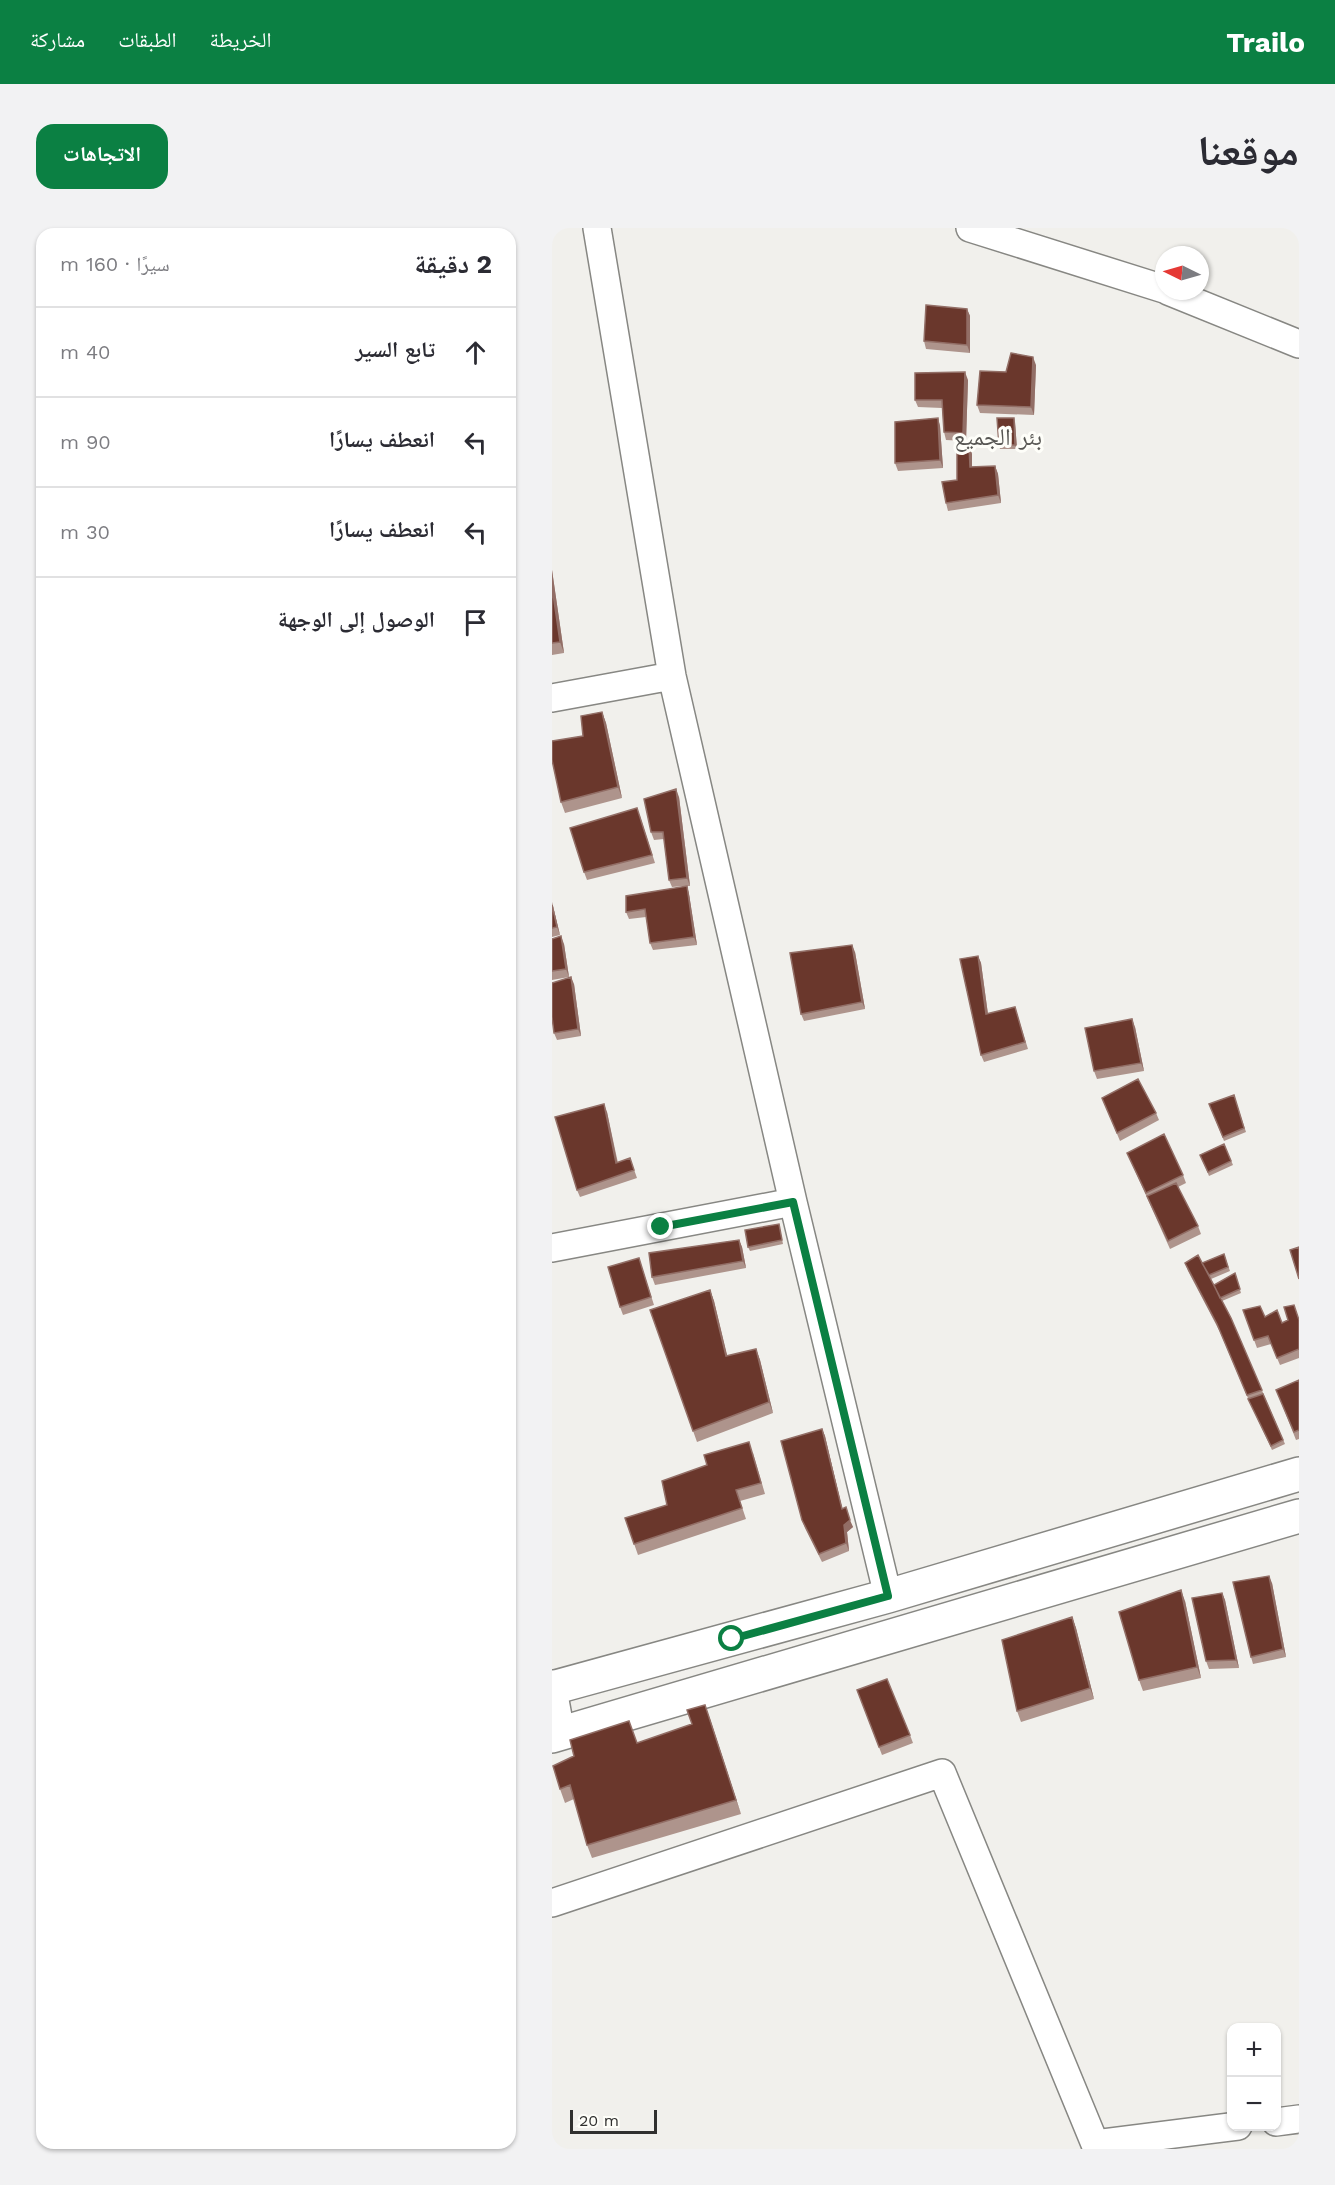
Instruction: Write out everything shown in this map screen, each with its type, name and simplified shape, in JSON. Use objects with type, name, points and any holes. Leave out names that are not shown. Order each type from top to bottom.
[{"type":"main road","points":[[552,1688],[888,1596],[1299,1474]]},
{"type":"main road","points":[[557,1734],[1299,1516]]},
{"type":"street","points":[[597,228],[672,676],[793,1202],[888,1596]]},
{"type":"street","points":[[970,228],[1155,287]]},
{"type":"street","points":[[1191,300],[1299,344]]},
{"type":"street","points":[[552,698],[672,676]]},
{"type":"street","points":[[552,1248],[793,1202]]},
{"type":"street","points":[[552,1684],[557,1734]]},
{"type":"street","points":[[552,1903],[942,1773],[1095,2144],[1227,2128]]},
{"type":"street","points":[[1281,2121],[1299,2119]]},
{"type":"building","points":[[926,305],[967,309],[967,345],[924,341]]},
{"type":"building","points":[[1011,353],[1033,357],[1031,407],[977,405],[980,371],[1006,372]]},
{"type":"building","points":[[965,372],[963,433],[944,432],[942,400],[915,400],[915,373]]},
{"type":"building","points":[[938,418],[940,460],[895,463],[895,422]]},
{"type":"building","points":[[997,418],[1014,418],[1015,445],[999,445]]},
{"type":"building","points":[[969,446],[970,467],[995,466],[998,495],[946,503],[942,482],[957,480],[957,449]]},
{"type":"building","points":[[552,587],[560,642],[552,643]]},
{"type":"building","points":[[602,712],[618,787],[561,802],[552,760],[552,741],[583,736],[581,716]]},
{"type":"building","points":[[676,789],[687,878],[669,880],[663,832],[651,832],[644,799]]},
{"type":"building","points":[[637,808],[652,855],[584,872],[570,828]]},
{"type":"building","points":[[687,886],[694,937],[650,943],[645,909],[626,912],[626,896]]},
{"type":"building","points":[[552,905],[557,927],[552,928]]},
{"type":"building","points":[[561,936],[566,969],[552,971],[552,939]]},
{"type":"building","points":[[852,945],[862,1002],[801,1014],[790,953]]},
{"type":"building","points":[[978,956],[986,1014],[1015,1007],[1025,1042],[981,1055],[960,959]]},
{"type":"building","points":[[571,977],[578,1029],[554,1033],[552,983]]},
{"type":"building","points":[[1132,1019],[1141,1063],[1094,1071],[1085,1028]]},
{"type":"building","points":[[1138,1079],[1156,1113],[1117,1133],[1102,1098]]},
{"type":"building","points":[[1234,1095],[1244,1128],[1223,1137],[1209,1104]]},
{"type":"building","points":[[604,1104],[616,1163],[630,1158],[634,1170],[577,1190],[555,1117]]},
{"type":"building","points":[[1164,1134],[1183,1175],[1146,1193],[1127,1153]]},
{"type":"building","points":[[1224,1144],[1231,1161],[1208,1172],[1200,1155]]},
{"type":"building","points":[[1176,1183],[1198,1226],[1168,1241],[1147,1196]]},
{"type":"building","points":[[779,1224],[782,1240],[748,1247],[745,1230]]},
{"type":"building","points":[[739,1240],[743,1261],[652,1277],[649,1253]]},
{"type":"building","points":[[1299,1247],[1299,1279],[1290,1250]]},
{"type":"building","points":[[1224,1254],[1228,1267],[1209,1275],[1202,1263]]},
{"type":"building","points":[[1198,1255],[1231,1318],[1262,1390],[1247,1395],[1217,1324],[1185,1263]]},
{"type":"building","points":[[639,1258],[651,1297],[620,1307],[608,1267]]},
{"type":"building","points":[[1235,1273],[1240,1289],[1220,1298],[1214,1285]]},
{"type":"building","points":[[710,1290],[726,1356],[756,1349],[769,1402],[693,1431],[650,1310]]},
{"type":"building","points":[[1294,1305],[1299,1320],[1299,1349],[1277,1358],[1268,1336],[1254,1340],[1243,1310],[1260,1306],[1265,1317],[1277,1310],[1282,1323],[1288,1320],[1284,1307]]},
{"type":"building","points":[[1299,1380],[1299,1430],[1294,1432],[1276,1390]]},
{"type":"building","points":[[1263,1394],[1283,1440],[1271,1446],[1248,1399]]},
{"type":"building","points":[[822,1429],[842,1509],[846,1507],[850,1520],[844,1525],[846,1543],[819,1554],[802,1520],[781,1441]]},
{"type":"building","points":[[749,1442],[761,1483],[736,1490],[742,1508],[634,1544],[625,1518],[667,1505],[662,1481],[707,1465],[704,1455]]},
{"type":"building","points":[[1269,1576],[1283,1649],[1251,1657],[1233,1582]]},
{"type":"building","points":[[1181,1590],[1197,1667],[1139,1680],[1119,1612]]},
{"type":"building","points":[[1222,1593],[1236,1660],[1206,1661],[1192,1598]]},
{"type":"building","points":[[1072,1617],[1090,1688],[1017,1711],[1002,1640]]},
{"type":"building","points":[[887,1679],[910,1735],[879,1747],[857,1690]]},
{"type":"building","points":[[705,1705],[736,1800],[587,1845],[570,1785],[560,1789],[553,1766],[574,1756],[570,1740],[629,1721],[637,1743],[692,1724],[687,1710]]},
{"type":"district","name":"بئر الجميع","points":[[998,437]]},
{"type":"route","points":[[661,1227],[793,1202],[888,1596],[732,1639]]}]
